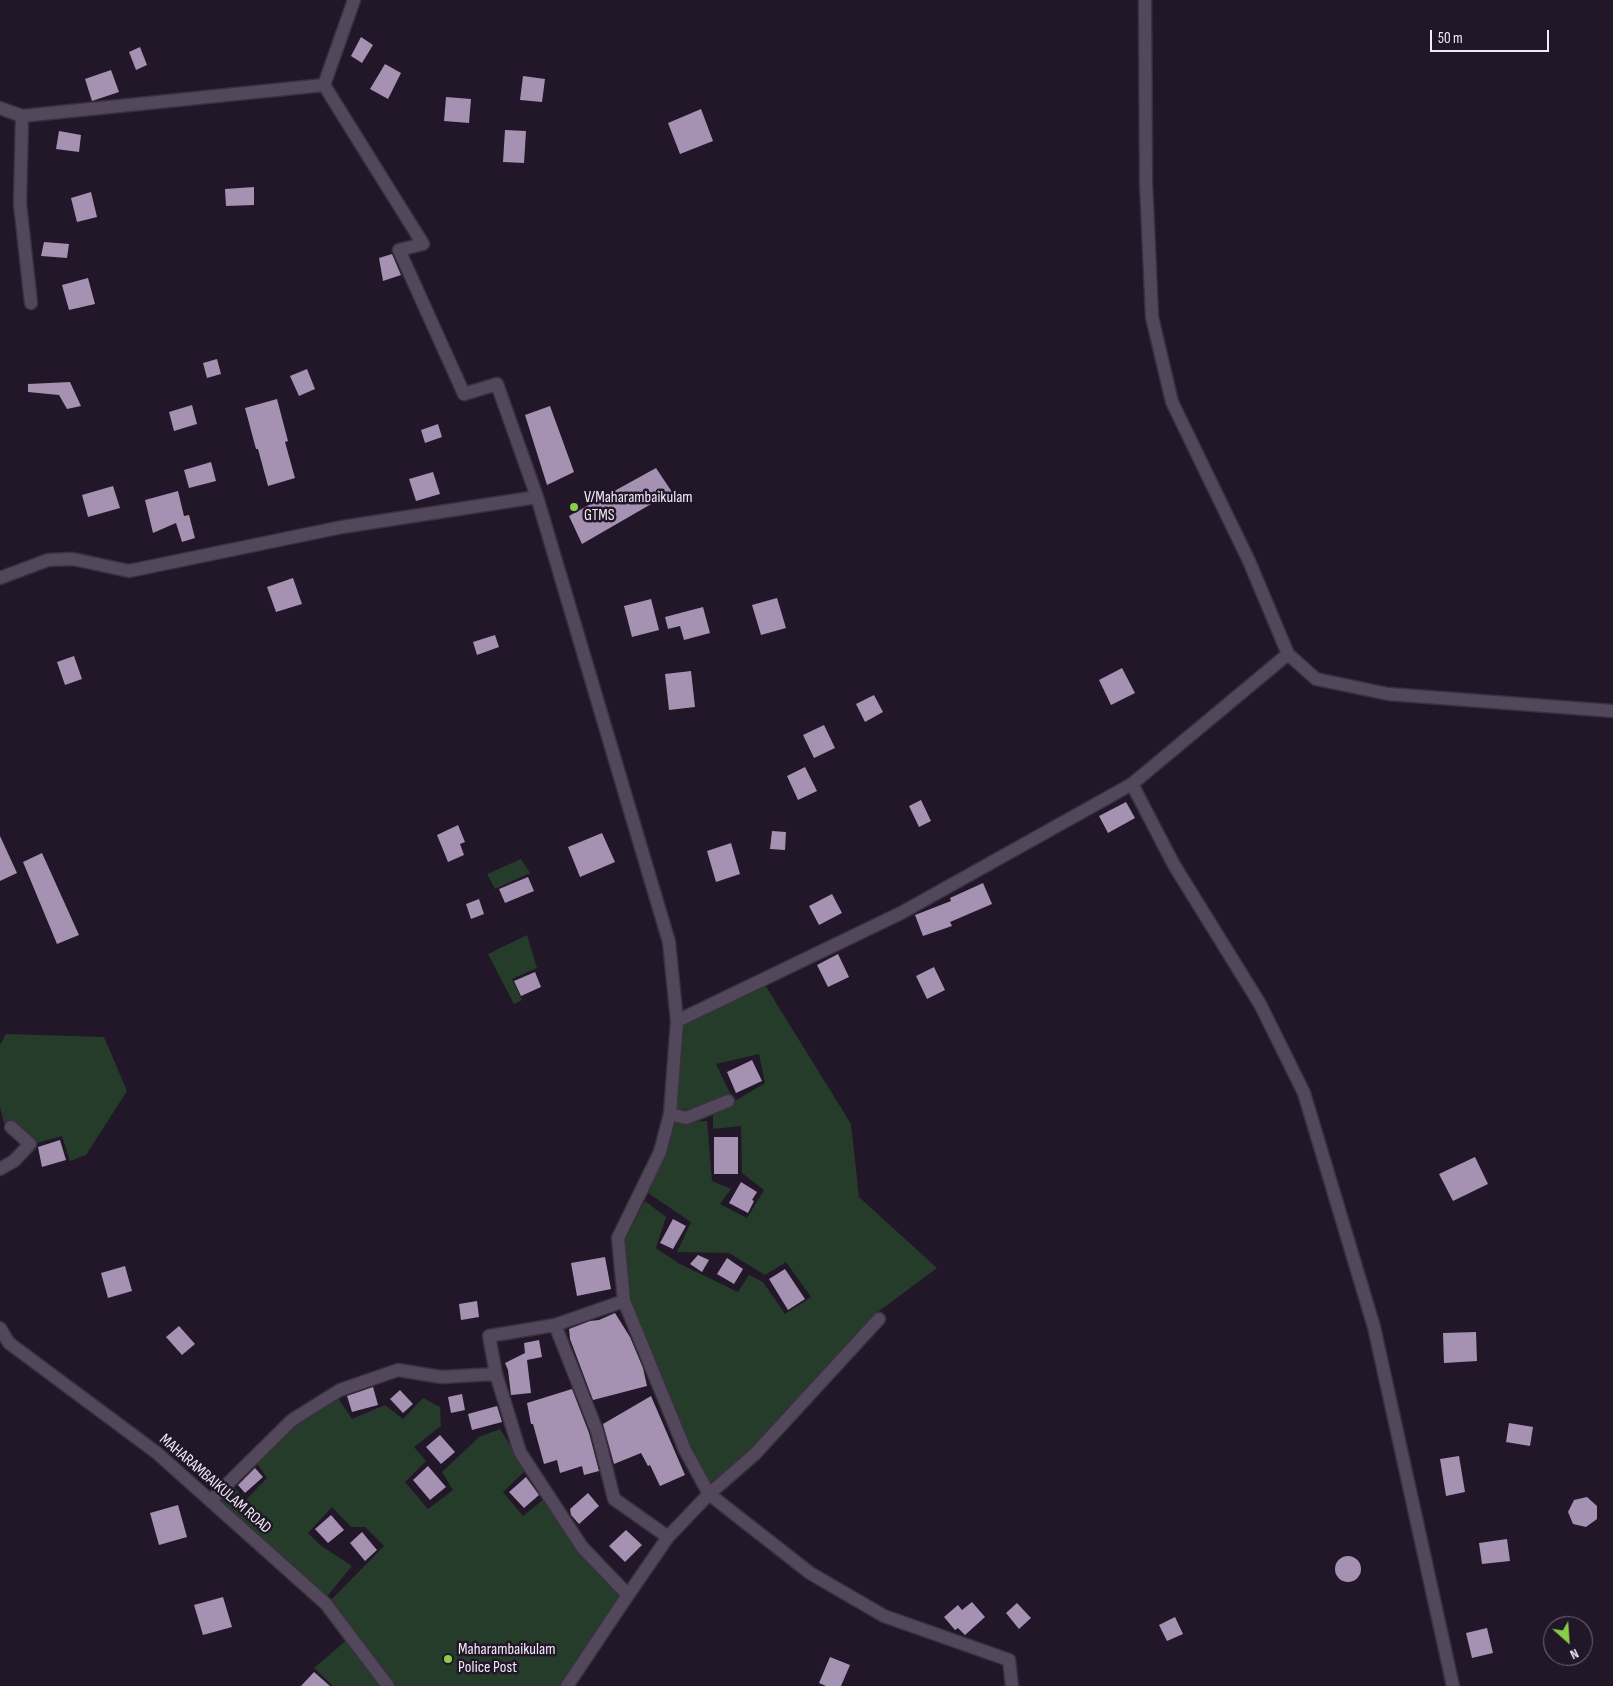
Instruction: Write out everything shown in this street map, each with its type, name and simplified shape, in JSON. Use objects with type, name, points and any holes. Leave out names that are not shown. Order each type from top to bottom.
[{"type":"street","points":[[324,85],[354,0]]},
{"type":"street","points":[[1145,0],[1146,182],[1152,317],[1172,402],[1250,561],[1288,654],[1316,679],[1388,694],[1613,712]]},
{"type":"street","points":[[0,108],[22,116],[324,85]]},
{"type":"street","points":[[324,85],[423,244],[399,250],[464,394],[497,384],[536,498],[669,942],[677,1021],[670,1114],[660,1152],[618,1238],[624,1302],[685,1450],[709,1494],[810,1573],[884,1616],[1009,1660],[1012,1686]]},
{"type":"street","points":[[22,116],[20,204],[31,303]]},
{"type":"street","points":[[0,578],[48,560],[73,559],[129,571],[342,527],[536,498]]},
{"type":"street","points":[[677,1021],[900,913],[1132,784],[1288,654]]},
{"type":"street","points":[[1132,784],[1174,866],[1260,1004],[1304,1092],[1374,1327],[1453,1686]]},
{"type":"street","points":[[670,1114],[686,1118],[728,1101]]},
{"type":"street","points":[[0,1169],[14,1161],[30,1144],[11,1127]]},
{"type":"street","points":[[624,1302],[555,1325],[489,1336],[496,1374],[520,1452],[582,1547],[628,1595]]},
{"type":"street","points":[[567,1686],[668,1537],[709,1494],[755,1454],[879,1319]]},
{"type":"street","points":[[555,1325],[597,1431],[614,1499],[668,1537]]},
{"type":"street","name":"MAHARAMBAIKULAM ROAD","points":[[0,1328],[9,1343],[156,1453],[326,1604],[388,1686]]},
{"type":"street","points":[[211,1500],[292,1420],[340,1390],[398,1370],[441,1377],[496,1374]]},
{"type":"green space","points":[[521,859],[530,873],[495,889],[487,874]]},
{"type":"green space","points":[[527,935],[537,968],[512,979],[522,1000],[514,1004],[488,954]]},
{"type":"green space","points":[[765,985],[851,1124],[859,1197],[937,1268],[875,1314],[747,1453],[710,1483],[684,1432],[628,1301],[624,1241],[645,1201],[666,1217],[656,1248],[680,1264],[738,1292],[749,1275],[763,1282],[785,1314],[811,1297],[786,1262],[765,1275],[729,1253],[677,1252],[691,1222],[648,1193],[662,1157],[671,1120],[685,1122],[707,1121],[712,1181],[731,1189],[720,1204],[747,1218],[764,1190],[742,1173],[741,1126],[713,1129],[713,1114],[765,1083],[759,1054],[716,1064],[731,1095],[702,1109],[673,1110],[681,1026]]},
{"type":"green space","points":[[6,1034],[104,1037],[127,1091],[86,1155],[70,1161],[62,1136],[37,1143],[13,1124],[4,1123],[0,1107],[0,1045]]},
{"type":"green space","points":[[338,1398],[352,1419],[385,1405],[403,1419],[423,1398],[440,1407],[441,1426],[414,1447],[426,1461],[405,1482],[428,1509],[453,1490],[442,1472],[479,1437],[500,1429],[526,1470],[503,1492],[523,1516],[544,1499],[623,1595],[559,1686],[391,1686],[329,1602],[384,1546],[365,1527],[351,1527],[332,1507],[308,1533],[320,1545],[352,1566],[325,1599],[262,1538],[215,1500],[231,1484],[246,1500],[267,1478],[256,1462],[294,1424]]},
{"type":"green space","points":[[348,1639],[385,1686],[333,1686],[314,1668]]},
{"type":"building","points":[[361,37],[373,45],[362,63],[351,56]]},
{"type":"building","points":[[140,47],[147,65],[136,70],[129,52]]},
{"type":"building","points":[[385,64],[401,73],[388,99],[370,89]]},
{"type":"building","points":[[111,70],[119,92],[92,101],[85,79]]},
{"type":"building","points":[[523,76],[545,79],[542,102],[520,100]]},
{"type":"building","points":[[446,97],[471,99],[469,123],[444,121]]},
{"type":"building","points":[[701,109],[713,141],[680,154],[668,123]]},
{"type":"building","points":[[505,130],[526,131],[524,163],[503,162]]},
{"type":"building","points":[[59,131],[81,135],[79,152],[56,149]]},
{"type":"building","points":[[254,187],[254,205],[226,206],[225,189]]},
{"type":"building","points":[[91,192],[97,217],[77,222],[71,198]]},
{"type":"building","points":[[44,242],[69,244],[67,258],[41,256]]},
{"type":"building","points":[[392,254],[401,275],[383,281],[379,258]]},
{"type":"building","points":[[88,278],[95,304],[69,310],[62,285]]},
{"type":"building","points":[[217,359],[221,374],[207,378],[203,363]]},
{"type":"building","points":[[307,369],[315,389],[299,396],[290,376]]},
{"type":"building","points":[[70,382],[81,406],[67,409],[59,395],[28,392],[28,384]]},
{"type":"building","points":[[277,399],[288,441],[285,442],[295,478],[268,486],[245,408]]},
{"type":"building","points":[[192,405],[197,424],[174,431],[169,412]]},
{"type":"building","points":[[550,406],[574,472],[547,485],[525,415]]},
{"type":"building","points":[[438,424],[442,437],[425,443],[421,430]]},
{"type":"building","points":[[211,462],[216,481],[189,488],[184,470]]},
{"type":"building","points":[[656,468],[672,492],[582,544],[569,516]]},
{"type":"building","points":[[433,472],[440,494],[416,501],[409,479]]},
{"type":"building","points":[[113,486],[120,508],[88,517],[82,495]]},
{"type":"building","points":[[178,491],[184,516],[189,515],[195,538],[182,542],[176,523],[153,533],[145,500]]},
{"type":"building","points":[[293,578],[302,604],[276,612],[267,587]]},
{"type":"building","points":[[777,598],[786,628],[761,635],[752,605]]},
{"type":"building","points":[[651,599],[659,630],[632,637],[624,606]]},
{"type":"building","points":[[703,607],[710,633],[684,640],[680,626],[668,629],[665,617]]},
{"type":"building","points":[[495,635],[499,647],[477,655],[473,642]]},
{"type":"building","points":[[74,656],[82,679],[65,685],[57,662]]},
{"type":"building","points":[[1122,668],[1135,693],[1111,705],[1099,680]]},
{"type":"building","points":[[691,671],[695,707],[669,710],[665,674]]},
{"type":"building","points":[[874,695],[883,712],[865,722],[856,704]]},
{"type":"building","points":[[824,725],[835,748],[814,758],[803,735]]},
{"type":"building","points":[[805,767],[817,791],[798,800],[787,776]]},
{"type":"building","points":[[921,800],[931,821],[919,827],[909,806]]},
{"type":"building","points":[[1126,802],[1135,818],[1108,833],[1099,816]]},
{"type":"building","points":[[458,825],[465,842],[460,844],[464,855],[448,862],[437,835]]},
{"type":"building","points":[[772,831],[786,832],[785,850],[770,849]]},
{"type":"building","points":[[602,833],[615,862],[580,877],[568,847]]},
{"type":"building","points":[[0,836],[17,873],[0,881]]},
{"type":"building","points":[[731,843],[740,874],[716,882],[707,851]]},
{"type":"building","points":[[42,853],[79,935],[57,944],[23,862]]},
{"type":"building","points":[[528,877],[534,891],[505,903],[499,889]]},
{"type":"building","points":[[983,883],[992,904],[950,922],[952,926],[923,936],[915,915],[951,901],[950,898]]},
{"type":"building","points":[[832,894],[842,913],[819,925],[809,906]]},
{"type":"building","points":[[479,899],[484,914],[471,919],[466,904]]},
{"type":"building","points":[[838,954],[849,977],[828,987],[817,965]]},
{"type":"building","points":[[934,967],[945,990],[927,999],[916,976]]},
{"type":"building","points":[[535,972],[541,987],[521,996],[514,981]]},
{"type":"building","points":[[752,1060],[762,1081],[736,1093],[727,1072]]},
{"type":"building","points":[[714,1137],[738,1137],[738,1174],[714,1174]]},
{"type":"building","points":[[60,1140],[66,1160],[42,1167],[38,1147]]},
{"type":"building","points":[[1475,1157],[1488,1184],[1453,1201],[1439,1174]]},
{"type":"building","points":[[741,1182],[757,1192],[748,1213],[729,1203]]},
{"type":"building","points":[[673,1219],[686,1226],[673,1249],[660,1243]]},
{"type":"building","points":[[698,1255],[709,1260],[702,1272],[690,1264]]},
{"type":"building","points":[[605,1257],[611,1289],[577,1296],[571,1263]]},
{"type":"building","points":[[727,1258],[743,1269],[734,1284],[717,1274]]},
{"type":"building","points":[[125,1266],[132,1291],[108,1298],[101,1273]]},
{"type":"building","points":[[785,1269],[805,1299],[788,1310],[769,1279]]},
{"type":"building","points":[[477,1301],[479,1317],[461,1320],[459,1304]]},
{"type":"building","points":[[615,1313],[630,1337],[643,1368],[647,1386],[593,1400],[570,1339],[569,1329]]},
{"type":"building","points":[[179,1326],[195,1344],[182,1355],[166,1337]]},
{"type":"building","points":[[1476,1332],[1477,1361],[1444,1363],[1443,1333]]},
{"type":"building","points":[[539,1340],[542,1357],[527,1360],[531,1393],[511,1395],[508,1370],[505,1363],[525,1353],[524,1343]]},
{"type":"building","points":[[373,1387],[378,1405],[352,1412],[347,1396]]},
{"type":"building","points":[[572,1389],[589,1433],[599,1471],[584,1475],[582,1466],[560,1473],[557,1460],[544,1464],[533,1424],[531,1424],[527,1403]]},
{"type":"building","points":[[400,1390],[413,1404],[403,1413],[390,1399]]},
{"type":"building","points":[[462,1394],[465,1410],[451,1413],[448,1397]]},
{"type":"building","points":[[651,1396],[685,1475],[660,1486],[650,1465],[648,1466],[641,1453],[614,1464],[603,1424]]},
{"type":"building","points":[[497,1406],[502,1422],[472,1430],[468,1414]]},
{"type":"building","points":[[1509,1423],[1533,1427],[1530,1446],[1506,1442]]},
{"type":"building","points":[[440,1435],[455,1452],[441,1464],[426,1447]]},
{"type":"building","points":[[1459,1456],[1465,1492],[1446,1496],[1440,1459]]},
{"type":"building","points":[[428,1466],[446,1487],[430,1500],[413,1480]]},
{"type":"building","points":[[255,1468],[263,1477],[245,1493],[238,1485]]},
{"type":"building","points":[[526,1477],[539,1495],[524,1508],[509,1492]]},
{"type":"building","points":[[588,1493],[599,1506],[579,1524],[571,1515],[570,1509]]},
{"type":"building","points":[[1587,1497],[1597,1506],[1597,1519],[1586,1527],[1573,1524],[1568,1512],[1574,1500]]},
{"type":"building","points":[[178,1505],[187,1537],[159,1545],[150,1513]]},
{"type":"building","points":[[331,1515],[344,1530],[328,1543],[315,1529]]},
{"type":"building","points":[[626,1530],[642,1545],[625,1562],[609,1546]]},
{"type":"building","points":[[362,1532],[377,1550],[365,1561],[350,1543]]},
{"type":"building","points":[[1507,1539],[1510,1561],[1482,1564],[1479,1543]]},
{"type":"building","points":[[1348,1556],[1357,1560],[1361,1569],[1357,1578],[1348,1582],[1339,1578],[1335,1569],[1339,1560]]},
{"type":"building","points":[[223,1597],[232,1627],[203,1635],[194,1605]]},
{"type":"building","points":[[972,1602],[985,1617],[965,1635],[958,1628],[955,1630],[944,1617],[958,1605],[962,1610]]},
{"type":"building","points":[[1017,1603],[1031,1618],[1019,1629],[1006,1613]]},
{"type":"building","points":[[1175,1617],[1183,1634],[1167,1641],[1159,1625]]},
{"type":"building","points":[[1487,1628],[1493,1653],[1472,1658],[1466,1633]]},
{"type":"building","points":[[830,1657],[850,1665],[841,1686],[826,1686],[819,1683]]},
{"type":"building","points":[[314,1672],[330,1686],[301,1686]]},
{"type":"place","name":"V/Maharambaikulam GTMS","points":[[574,507]]},
{"type":"place","name":"Maharambaikulam Police Post","points":[[448,1659]]}]
